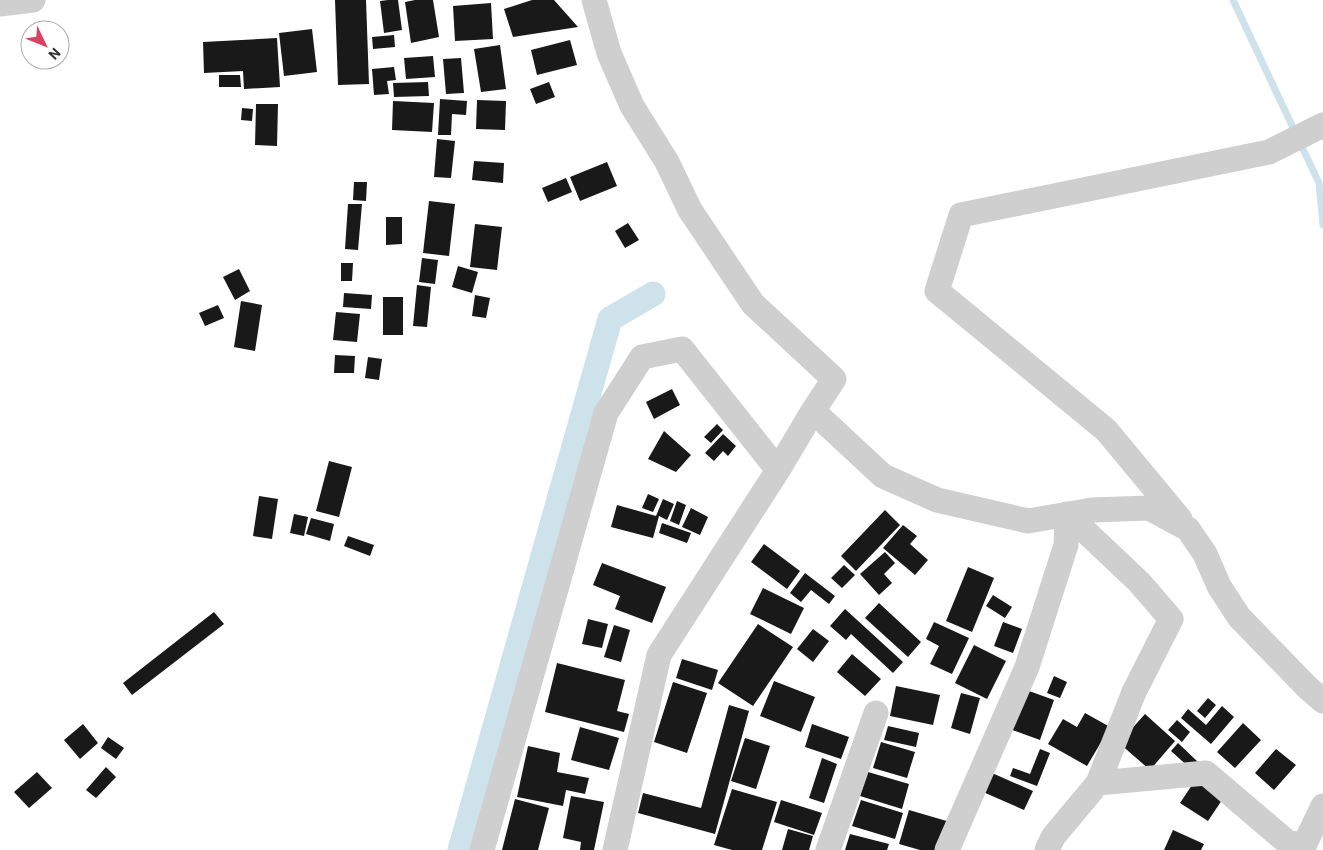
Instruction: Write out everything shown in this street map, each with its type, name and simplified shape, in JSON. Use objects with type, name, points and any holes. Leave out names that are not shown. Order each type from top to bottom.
[{"type":"street","points":[[0,4],[33,0]]},
{"type":"street","points":[[594,0],[609,53],[632,106],[667,162],[690,210],[753,304],[834,380],[658,655],[615,850]]},
{"type":"street","points":[[1323,125],[1269,152],[962,215],[937,291],[1106,430],[1188,528],[1206,554],[1219,586],[1239,617],[1323,701]]},
{"type":"street","points":[[482,850],[606,413],[642,357],[682,349],[778,470]]},
{"type":"street","points":[[814,412],[883,476],[937,500],[1028,521],[1092,510],[1149,508],[1188,528]]},
{"type":"street","points":[[1047,850],[1054,837],[1098,784],[1134,692],[1171,618],[1139,582],[1067,514]]},
{"type":"street","points":[[947,850],[1026,667],[1066,545],[1067,514]]},
{"type":"street","points":[[828,850],[876,712]]},
{"type":"street","points":[[1098,784],[1206,773],[1287,842],[1303,848],[1323,806]]},
{"type":"building","points":[[335,0],[366,0],[369,84],[338,85]]},
{"type":"building","points":[[398,0],[402,30],[384,33],[380,1]]},
{"type":"building","points":[[433,0],[439,37],[411,43],[405,2]]},
{"type":"building","points":[[532,0],[554,0],[578,27],[513,37],[504,9]]},
{"type":"building","points":[[491,3],[493,39],[455,41],[453,6]]},
{"type":"building","points":[[312,29],[317,72],[284,76],[279,33]]},
{"type":"building","points":[[394,35],[395,47],[373,49],[372,37]]},
{"type":"building","points":[[277,38],[280,87],[244,89],[243,71],[204,73],[203,42]]},
{"type":"building","points":[[570,40],[577,65],[537,75],[531,50]]},
{"type":"building","points":[[500,45],[506,89],[481,92],[474,49]]},
{"type":"building","points":[[433,56],[435,77],[406,79],[404,58]]},
{"type":"building","points":[[461,58],[464,93],[446,94],[443,59]]},
{"type":"building","points":[[394,67],[396,80],[387,81],[389,94],[374,95],[372,69]]},
{"type":"building","points":[[219,75],[240,75],[241,87],[219,87]]},
{"type":"building","points":[[428,82],[429,96],[394,97],[393,83]]},
{"type":"building","points":[[549,82],[555,97],[536,104],[530,89]]},
{"type":"building","points":[[440,99],[467,101],[466,115],[452,114],[451,135],[438,135]]},
{"type":"building","points":[[477,100],[506,101],[505,130],[476,129]]},
{"type":"building","points":[[393,101],[434,103],[432,132],[392,130]]},
{"type":"building","points":[[256,104],[278,104],[277,146],[255,145]]},
{"type":"building","points":[[242,108],[253,109],[252,121],[241,120]]},
{"type":"building","points":[[437,139],[455,141],[451,178],[434,177]]},
{"type":"building","points":[[474,161],[504,163],[503,183],[472,180]]},
{"type":"building","points":[[607,162],[617,186],[580,201],[570,177]]},
{"type":"building","points":[[566,178],[572,192],[548,202],[542,188]]},
{"type":"building","points":[[354,182],[367,182],[366,201],[353,200]]},
{"type":"building","points":[[429,201],[455,204],[449,256],[423,253]]},
{"type":"building","points":[[348,204],[362,204],[358,250],[345,249]]},
{"type":"building","points":[[386,217],[402,217],[402,244],[386,245]]},
{"type":"building","points":[[628,223],[639,240],[625,248],[615,231]]},
{"type":"building","points":[[475,224],[502,227],[497,270],[470,267]]},
{"type":"building","points":[[422,258],[438,260],[435,284],[419,282]]},
{"type":"building","points":[[341,263],[353,263],[352,281],[341,281]]},
{"type":"building","points":[[458,266],[478,272],[472,293],[452,287]]},
{"type":"building","points":[[239,269],[250,291],[235,300],[223,277]]},
{"type":"building","points":[[417,285],[431,287],[427,327],[413,326]]},
{"type":"building","points":[[344,293],[372,295],[371,309],[343,307]]},
{"type":"building","points":[[475,295],[490,298],[486,318],[472,316]]},
{"type":"building","points":[[383,297],[403,297],[403,335],[383,335]]},
{"type":"building","points":[[241,301],[262,305],[255,351],[234,347]]},
{"type":"building","points":[[218,305],[224,318],[205,326],[199,313]]},
{"type":"building","points":[[336,312],[360,314],[357,342],[333,340]]},
{"type":"building","points":[[335,355],[355,356],[354,373],[334,373]]},
{"type":"building","points":[[368,357],[382,359],[379,380],[365,378]]},
{"type":"building","points":[[672,389],[680,405],[654,419],[646,402]]},
{"type":"building","points":[[717,424],[723,430],[711,443],[704,437]]},
{"type":"building","points":[[664,431],[691,455],[676,472],[648,459]]},
{"type":"building","points":[[723,434],[736,446],[728,456],[723,451],[714,461],[705,453]]},
{"type":"building","points":[[329,461],[352,467],[339,517],[316,511]]},
{"type":"building","points":[[648,494],[659,499],[653,512],[642,508]]},
{"type":"building","points":[[259,496],[278,499],[272,539],[253,536]]},
{"type":"building","points":[[663,499],[674,504],[667,520],[659,516],[653,538],[611,527],[617,505],[656,516]]},
{"type":"building","points":[[677,501],[686,505],[679,525],[670,521]]},
{"type":"building","points":[[691,508],[708,517],[700,535],[682,527]]},
{"type":"building","points":[[885,510],[900,525],[856,571],[841,556]]},
{"type":"building","points":[[294,514],[308,517],[304,536],[290,533]]},
{"type":"building","points":[[311,518],[334,524],[330,541],[306,534]]},
{"type":"building","points":[[662,523],[691,533],[687,543],[659,533]]},
{"type":"building","points":[[903,525],[917,536],[910,544],[928,560],[915,575],[883,548]]},
{"type":"building","points":[[348,536],[374,545],[370,556],[344,546]]},
{"type":"building","points":[[764,544],[800,571],[787,589],[751,562]]},
{"type":"building","points":[[885,552],[895,563],[884,574],[892,583],[879,595],[860,574]]},
{"type":"building","points":[[602,563],[666,587],[652,623],[615,609],[620,596],[593,585]]},
{"type":"building","points":[[844,565],[855,575],[842,588],[831,578]]},
{"type":"building","points":[[968,567],[994,578],[972,632],[946,621]]},
{"type":"building","points":[[805,573],[835,596],[829,604],[811,590],[801,602],[790,593]]},
{"type":"building","points":[[763,588],[804,608],[791,634],[750,614]]},
{"type":"building","points":[[993,595],[1012,607],[1005,618],[986,606]]},
{"type":"building","points":[[879,603],[921,642],[908,657],[865,618]]},
{"type":"building","points":[[845,609],[903,662],[893,673],[851,634],[846,640],[830,626]]},
{"type":"building","points":[[214,612],[224,624],[132,695],[123,683]]},
{"type":"building","points":[[588,619],[608,624],[602,648],[582,644]]},
{"type":"building","points":[[934,622],[969,638],[952,674],[930,664],[939,646],[926,639]]},
{"type":"building","points":[[1003,622],[1022,629],[1013,653],[994,646]]},
{"type":"building","points":[[758,624],[793,647],[753,706],[718,683]]},
{"type":"building","points":[[614,625],[630,630],[621,662],[604,657]]},
{"type":"building","points":[[813,629],[829,641],[813,662],[797,649]]},
{"type":"building","points":[[974,645],[1006,661],[987,699],[955,683]]},
{"type":"building","points":[[852,654],[881,679],[865,696],[837,672]]},
{"type":"building","points":[[682,659],[718,670],[712,690],[676,678]]},
{"type":"building","points":[[557,663],[625,680],[617,711],[629,714],[624,732],[545,712]]},
{"type":"building","points":[[1054,676],[1067,682],[1060,698],[1047,693]]},
{"type":"building","points":[[774,681],[815,697],[801,732],[760,716]]},
{"type":"building","points":[[673,682],[707,693],[687,753],[654,742]]},
{"type":"building","points":[[896,686],[940,695],[933,725],[890,716]]},
{"type":"building","points":[[1018,687],[1054,700],[1040,740],[1004,727]]},
{"type":"building","points":[[961,693],[980,698],[970,734],[951,728]]},
{"type":"building","points":[[1208,698],[1216,705],[1205,718],[1197,711]]},
{"type":"building","points":[[729,705],[749,711],[715,834],[638,813],[643,793],[701,808]]},
{"type":"building","points":[[1222,706],[1234,717],[1211,744],[1181,718],[1188,709],[1206,725]]},
{"type":"building","points":[[1085,713],[1110,727],[1087,766],[1048,744],[1063,719],[1077,727]]},
{"type":"building","points":[[1145,714],[1175,741],[1150,770],[1119,743]]},
{"type":"building","points":[[1177,720],[1190,732],[1182,742],[1168,730]]},
{"type":"building","points":[[1243,723],[1261,740],[1235,768],[1217,752]]},
{"type":"building","points":[[83,724],[98,743],[80,759],[64,740]]},
{"type":"building","points":[[812,724],[849,737],[841,759],[805,747]]},
{"type":"building","points":[[888,726],[919,733],[916,747],[884,740]]},
{"type":"building","points":[[580,727],[619,738],[609,770],[571,760]]},
{"type":"building","points":[[108,737],[124,748],[116,759],[101,748]]},
{"type":"building","points":[[745,738],[770,746],[756,789],[731,781]]},
{"type":"building","points":[[881,742],[915,752],[907,778],[873,768]]},
{"type":"building","points":[[1178,743],[1198,762],[1191,769],[1171,751]]},
{"type":"building","points":[[528,746],[560,753],[557,772],[589,778],[585,794],[566,790],[563,806],[517,797]]},
{"type":"building","points":[[1040,749],[1050,753],[1037,786],[1010,776],[1013,768],[1030,774]]},
{"type":"building","points":[[1276,749],[1296,765],[1274,790],[1255,773]]},
{"type":"building","points":[[822,758],[837,764],[824,803],[809,798]]},
{"type":"building","points":[[106,767],[116,777],[96,798],[86,790]]},
{"type":"building","points":[[37,772],[52,788],[29,808],[14,792]]},
{"type":"building","points":[[868,772],[909,784],[902,809],[860,796]]},
{"type":"building","points":[[992,773],[1033,791],[1024,810],[983,792]]},
{"type":"building","points":[[1196,779],[1224,797],[1208,821],[1180,803]]},
{"type":"building","points":[[732,789],[777,802],[762,850],[732,850],[714,845]]},
{"type":"building","points":[[571,796],[604,802],[594,850],[580,850],[581,842],[563,838]]},
{"type":"building","points":[[515,799],[549,808],[538,850],[502,850]]},
{"type":"building","points":[[781,800],[822,813],[814,835],[774,822]]},
{"type":"building","points":[[861,800],[903,813],[895,839],[852,826]]},
{"type":"building","points":[[909,810],[950,822],[942,850],[920,850],[899,844]]},
{"type":"building","points":[[788,829],[813,836],[809,850],[782,850]]},
{"type":"building","points":[[1173,830],[1204,844],[1201,850],[1164,850]]},
{"type":"building","points":[[850,834],[889,844],[887,850],[845,850]]},
{"type":"waterway","points":[[1233,0],[1319,183],[1323,225]]},
{"type":"waterway","points":[[460,850],[610,319],[653,294]]}]
